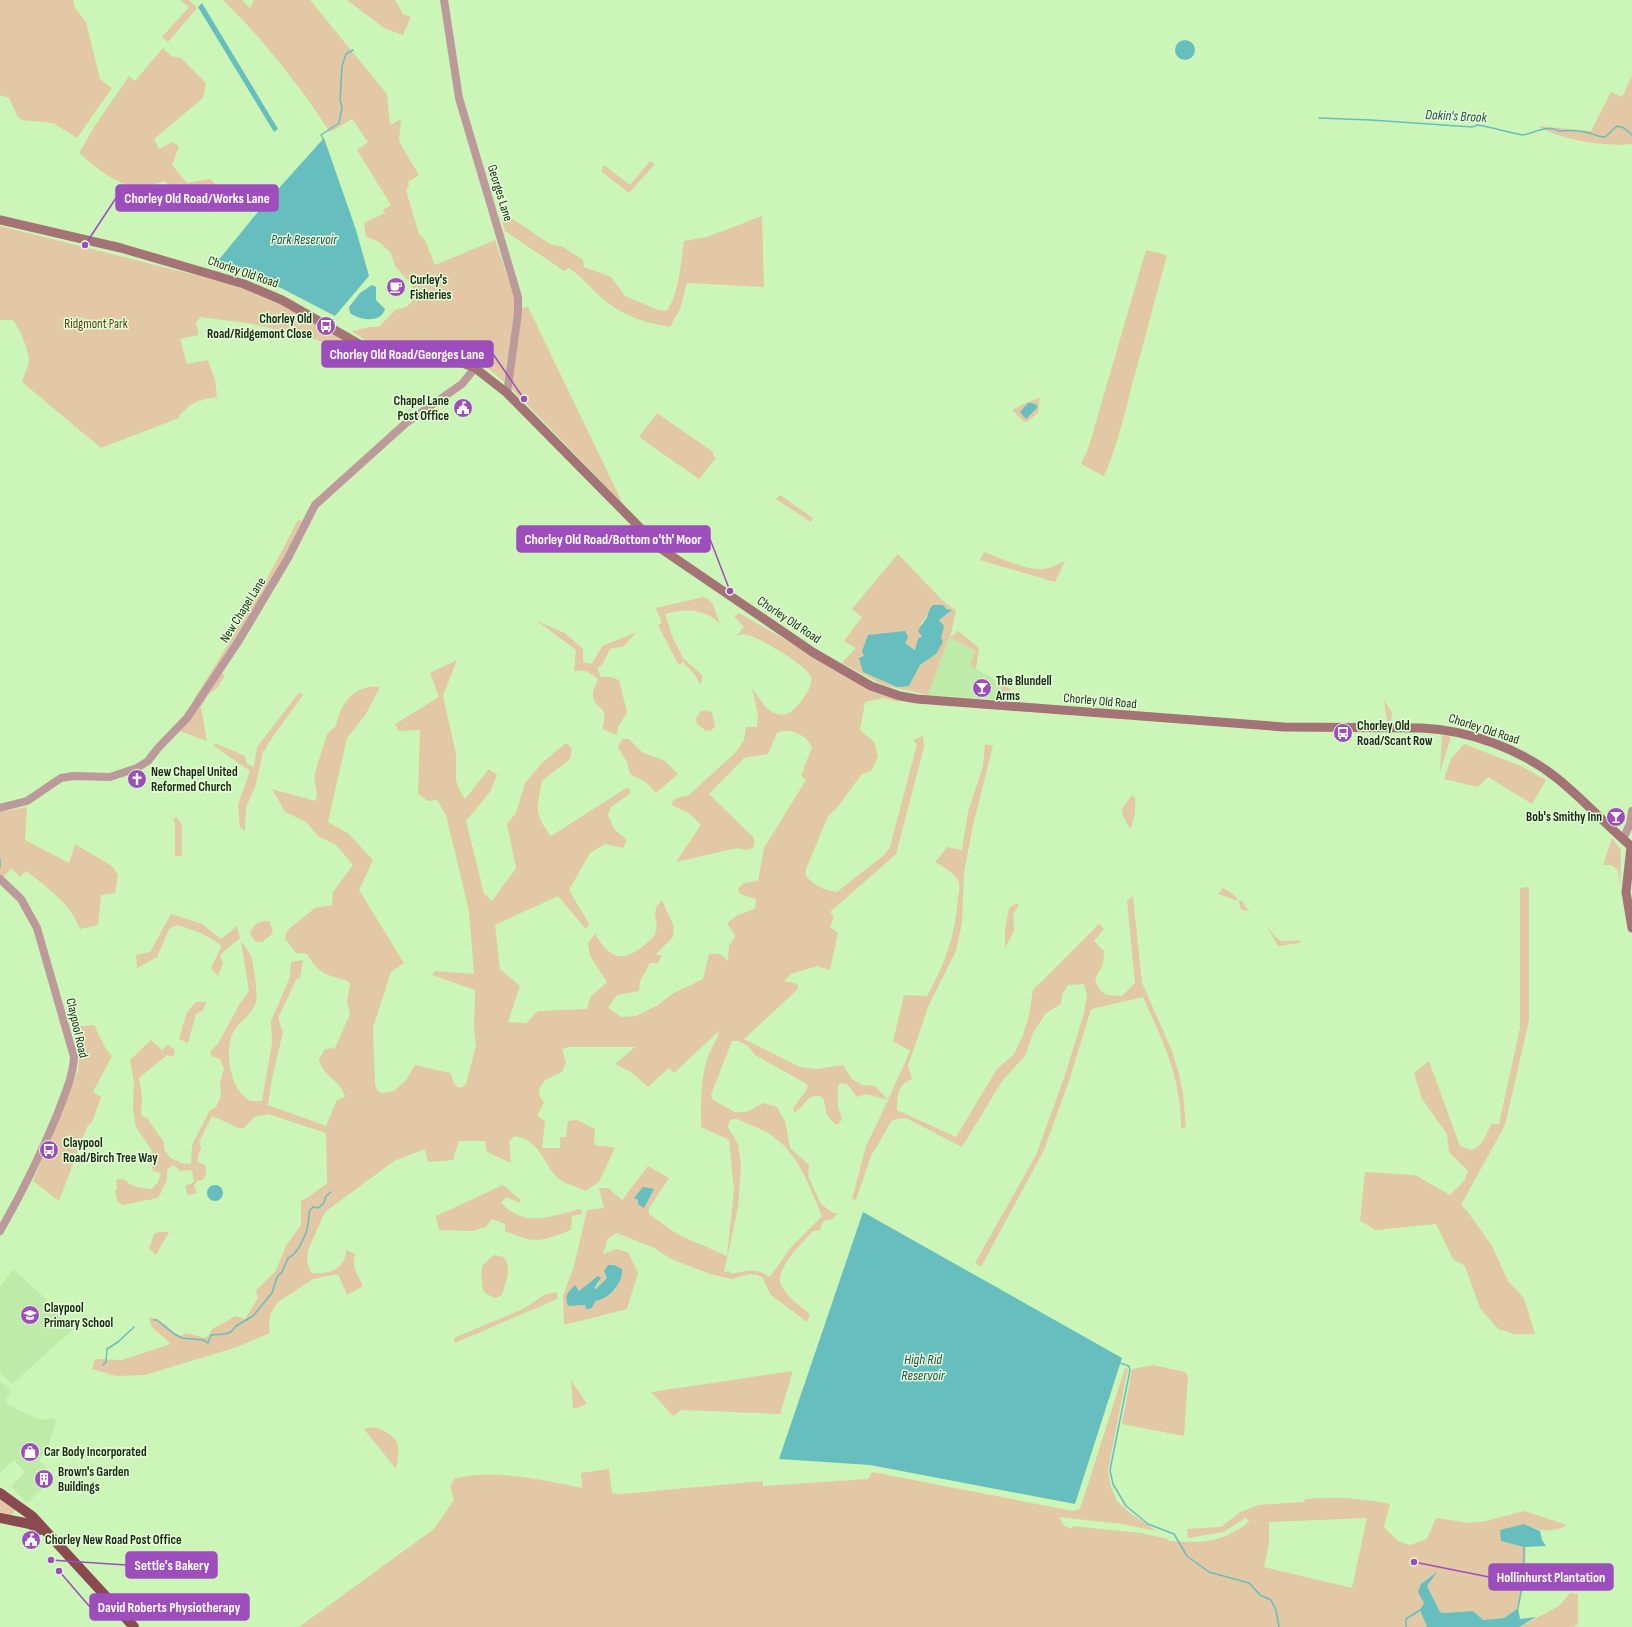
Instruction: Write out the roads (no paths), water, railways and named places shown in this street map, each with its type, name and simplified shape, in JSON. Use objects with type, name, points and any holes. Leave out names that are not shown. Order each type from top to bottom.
[{"type":"highway","points":[[0,1493],[32,1516],[134,1627]]},
{"type":"highway","points":[[16,1520],[17,1504]]},
{"type":"highway","points":[[0,1518],[16,1520],[46,1533]]},
{"type":"highway","points":[[0,1522],[16,1520]]},
{"type":"main road","name":"Chorley Old Road","points":[[0,220],[121,248],[244,284],[282,300],[366,348],[448,357],[475,368],[507,393],[548,433],[639,529],[660,548],[814,653],[871,686],[900,696],[917,699],[1126,716],[1291,728],[1440,729],[1474,738],[1525,757],[1558,779],[1632,847]]},
{"type":"main road","points":[[1632,847],[1626,892],[1632,928]]},
{"type":"street","name":"Georges Lane","points":[[444,0],[459,98],[518,297],[518,313],[507,393]]},
{"type":"street","name":"New Chapel Lane","points":[[0,808],[27,802],[61,778],[73,776],[110,777],[137,768],[148,761],[158,748],[187,718],[238,642],[285,564],[316,505],[406,423],[462,384],[475,368]]},
{"type":"street","points":[[1623,839],[1630,824],[1632,811]]},
{"type":"street","name":"Claypool Road","points":[[0,879],[21,899],[37,928],[74,1057],[74,1067],[67,1090],[29,1180],[0,1231]]},
{"type":"water","points":[[202,3],[278,129],[274,132],[198,7]]},
{"type":"water","points":[[1181,40],[1189,40],[1195,46],[1195,54],[1189,60],[1181,60],[1175,54],[1175,46]]},
{"type":"water","name":"Park Reservoir","points":[[324,138],[356,230],[369,276],[335,316],[281,288],[217,262],[262,207]]},
{"type":"water","points":[[372,285],[376,287],[376,300],[385,309],[383,314],[375,319],[364,319],[350,313],[349,307],[360,293]]},
{"type":"water","points":[[1028,403],[1037,405],[1037,408],[1026,419],[1020,412]]},
{"type":"water","points":[[933,605],[943,605],[946,609],[952,610],[939,620],[944,626],[941,638],[943,642],[936,654],[920,665],[909,686],[897,687],[863,672],[859,658],[864,656],[862,651],[868,635],[905,631],[908,637],[905,643],[915,650],[918,639],[922,636],[918,631]]},
{"type":"water","points":[[215,1185],[221,1187],[223,1193],[221,1199],[215,1201],[209,1199],[207,1193],[209,1187]]},
{"type":"water","points":[[643,1187],[654,1189],[644,1208],[638,1204],[638,1200],[634,1198]]},
{"type":"water","name":"High Rid Reservoir","points":[[863,1212],[1122,1358],[1075,1504],[870,1465],[779,1459]]},
{"type":"water","points":[[608,1265],[614,1265],[622,1269],[622,1275],[614,1290],[600,1300],[595,1301],[592,1308],[586,1309],[585,1305],[568,1306],[566,1299],[569,1292],[575,1285],[579,1291],[598,1276],[601,1278],[594,1288],[596,1289],[607,1278],[604,1271]]},
{"type":"water","points":[[1524,1524],[1540,1531],[1542,1540],[1546,1546],[1524,1547],[1501,1541],[1500,1530]]},
{"type":"water","points":[[1437,1572],[1427,1586],[1440,1612],[1473,1611],[1483,1620],[1504,1618],[1518,1608],[1520,1619],[1536,1617],[1519,1627],[1427,1627],[1420,1610],[1424,1603],[1418,1592],[1421,1584]]},
{"type":"waterway","points":[[323,139],[321,135],[339,123],[342,107],[340,100],[342,66],[346,54],[353,50]]},
{"type":"waterway","name":"Dakin's Brook","points":[[1319,118],[1472,127],[1478,125],[1523,135],[1551,128],[1559,131],[1582,131],[1605,137],[1617,126],[1624,128],[1632,135]]},
{"type":"waterway","points":[[0,859],[0,867]]},
{"type":"waterway","points":[[154,1320],[157,1320],[174,1334],[182,1338],[203,1340],[208,1343],[211,1335],[231,1332],[236,1326],[253,1316],[272,1293],[277,1277],[282,1272],[288,1258],[295,1253],[304,1238],[309,1221],[310,1210],[313,1207],[318,1208],[324,1203],[326,1196],[331,1192]]},
{"type":"waterway","points":[[103,1365],[106,1362],[107,1349],[118,1342],[134,1327]]},
{"type":"waterway","points":[[1120,1363],[1129,1366],[1130,1370],[1110,1470],[1113,1484],[1126,1506],[1148,1524],[1174,1534],[1187,1556],[1209,1572],[1249,1583],[1260,1595],[1271,1600],[1276,1610],[1279,1627]]},
{"type":"waterway","points":[[1518,1608],[1523,1581],[1524,1547]]},
{"type":"waterway","points":[[1406,1627],[1406,1619],[1420,1610]]},
{"type":"place","name":"Chorley Old Road/Works Lane","points":[[85,245]]},
{"type":"place","name":"Curley's Fisheries","points":[[396,287]]},
{"type":"place","name":"Chorley Old Road/Ridgemont Close","points":[[326,326]]},
{"type":"place","name":"Chorley Old Road/Georges Lane","points":[[524,399]]},
{"type":"place","name":"Chapel Lane Post Office","points":[[463,408]]},
{"type":"place","name":"Chorley Old Road/Bottom o'th' Moor","points":[[730,591]]},
{"type":"place","name":"The Blundell Arms","points":[[982,688]]},
{"type":"place","name":"Chorley Old Road/Scant Row","points":[[1343,733]]},
{"type":"place","name":"New Chapel United Reformed Church","points":[[137,779]]},
{"type":"place","name":"Bob's Smithy Inn","points":[[1616,817]]},
{"type":"place","name":"Claypool Road/Birch Tree Way","points":[[49,1150]]},
{"type":"place","name":"Claypool Primary School","points":[[30,1315]]},
{"type":"place","name":"Car Body Incorporated","points":[[30,1452]]},
{"type":"place","name":"Brown's Garden Buildings","points":[[44,1479]]},
{"type":"place","name":"Chorley New Road Post Office","points":[[31,1540]]},
{"type":"place","name":"Settle's Bakery","points":[[51,1560]]},
{"type":"place","name":"Hollinhurst Plantation","points":[[1414,1562]]},
{"type":"place","name":"David Roberts Physiotherapy","points":[[59,1571]]},
{"type":"park label","name":"Ridgmont Park","points":[[96,324]]}]
